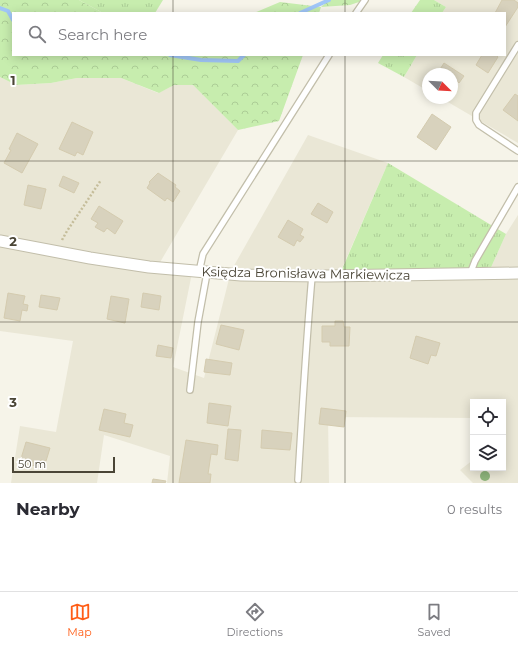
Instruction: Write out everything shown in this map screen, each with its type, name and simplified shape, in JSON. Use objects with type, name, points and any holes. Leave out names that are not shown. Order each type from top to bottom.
[{"type":"street","name":"Księdza Bronisława Markiewicza","points":[[0,241],[149,267],[241,275],[312,276],[518,273]]},
{"type":"lane","points":[[357,12],[365,0]]},
{"type":"lane","points":[[518,45],[476,112],[476,120],[479,125],[518,151]]},
{"type":"lane","points":[[190,390],[203,272],[203,254],[328,56]]},
{"type":"lane","points":[[470,274],[475,261],[518,186]]},
{"type":"lane","points":[[298,480],[312,276]]},
{"type":"path","points":[[60,252],[61,244],[67,231],[101,180]]},
{"type":"shaded area","points":[[434,0],[518,0],[518,143],[451,104],[458,104],[458,68],[422,68],[422,88],[404,77],[416,56],[506,56],[506,12],[443,12],[446,7]]},
{"type":"shaded area","points":[[0,77],[16,85],[51,83],[77,78],[121,78],[158,93],[174,85],[193,85],[238,130],[159,264],[193,268],[173,367],[204,378],[231,271],[308,135],[388,163],[340,273],[489,272],[506,234],[518,215],[518,483],[473,483],[460,470],[470,462],[470,471],[506,471],[506,399],[470,399],[470,418],[328,417],[329,483],[167,483],[170,456],[104,435],[97,483],[11,483],[20,426],[56,432],[73,341],[0,331]]},
{"type":"green space","points":[[0,0],[79,0],[101,12],[12,12],[12,56],[303,56],[279,121],[238,130],[193,85],[174,85],[159,93],[121,78],[77,78],[51,83],[16,85],[0,77]]},
{"type":"green space","points":[[79,0],[163,0],[156,12],[101,12]]},
{"type":"green space","points":[[329,0],[365,0],[350,5],[321,7]]},
{"type":"green space","points":[[420,0],[434,0],[446,7],[443,12],[412,12]]},
{"type":"green space","points":[[280,2],[321,7],[319,12],[256,12]]},
{"type":"green space","points":[[382,56],[416,56],[404,77],[378,63]]},
{"type":"green space","points":[[388,163],[506,234],[489,272],[340,274]]},
{"type":"building","points":[[502,0],[514,0],[518,3],[518,7],[506,25],[506,12],[496,12]]},
{"type":"building","points":[[481,56],[498,57],[488,73],[476,65]]},
{"type":"building","points":[[444,63],[452,68],[441,68]]},
{"type":"building","points":[[458,72],[464,76],[459,83],[458,82]]},
{"type":"building","points":[[515,94],[518,96],[518,121],[503,110]]},
{"type":"building","points":[[432,114],[451,127],[436,150],[417,137]]},
{"type":"building","points":[[72,122],[93,132],[83,155],[77,152],[75,156],[59,149]]},
{"type":"building","points":[[17,133],[38,144],[22,173],[4,163],[11,150],[9,149]]},
{"type":"building","points":[[158,173],[176,185],[175,187],[180,191],[173,202],[167,198],[165,201],[147,188],[150,183],[149,182]]},
{"type":"building","points":[[63,176],[79,183],[74,193],[59,186]]},
{"type":"building","points":[[28,185],[46,189],[41,209],[24,205]]},
{"type":"building","points":[[318,203],[333,212],[327,223],[311,214]]},
{"type":"building","points":[[99,206],[123,221],[115,234],[107,228],[104,232],[95,227],[98,223],[91,219]]},
{"type":"building","points":[[288,220],[303,229],[300,235],[304,237],[300,242],[297,240],[294,246],[278,237]]},
{"type":"building","points":[[8,293],[25,296],[23,304],[28,305],[27,311],[22,310],[20,321],[4,318]]},
{"type":"building","points":[[143,293],[161,296],[159,310],[141,307]]},
{"type":"building","points":[[41,295],[60,298],[57,310],[39,307]]},
{"type":"building","points":[[111,296],[129,299],[125,323],[107,319]]},
{"type":"building","points":[[335,321],[343,321],[344,327],[350,327],[349,346],[330,346],[330,342],[322,342],[322,326],[335,326]]},
{"type":"building","points":[[221,325],[244,330],[239,350],[216,344]]},
{"type":"building","points":[[416,336],[440,343],[436,356],[431,355],[428,364],[410,358]]},
{"type":"building","points":[[158,345],[173,348],[171,358],[156,356]]},
{"type":"building","points":[[206,359],[232,363],[230,375],[204,372]]},
{"type":"building","points":[[209,403],[231,406],[228,426],[207,423]]},
{"type":"building","points":[[321,408],[346,411],[344,427],[319,424]]},
{"type":"building","points":[[104,409],[126,414],[124,423],[133,425],[130,437],[99,430]]},
{"type":"building","points":[[228,429],[241,430],[238,461],[225,459]]},
{"type":"building","points":[[262,430],[292,433],[290,450],[261,448]]},
{"type":"building","points":[[186,440],[218,445],[217,455],[211,454],[208,474],[211,474],[210,483],[179,483]]},
{"type":"building","points":[[26,442],[50,448],[46,461],[41,460],[39,467],[20,462]]},
{"type":"building","points":[[153,479],[166,481],[165,483],[152,483]]},
{"type":"waterway","points":[[302,12],[329,0]]},
{"type":"waterway","points":[[0,8],[8,11],[12,18]]},
{"type":"waterway","points":[[176,56],[201,60],[238,61],[243,56]]}]
